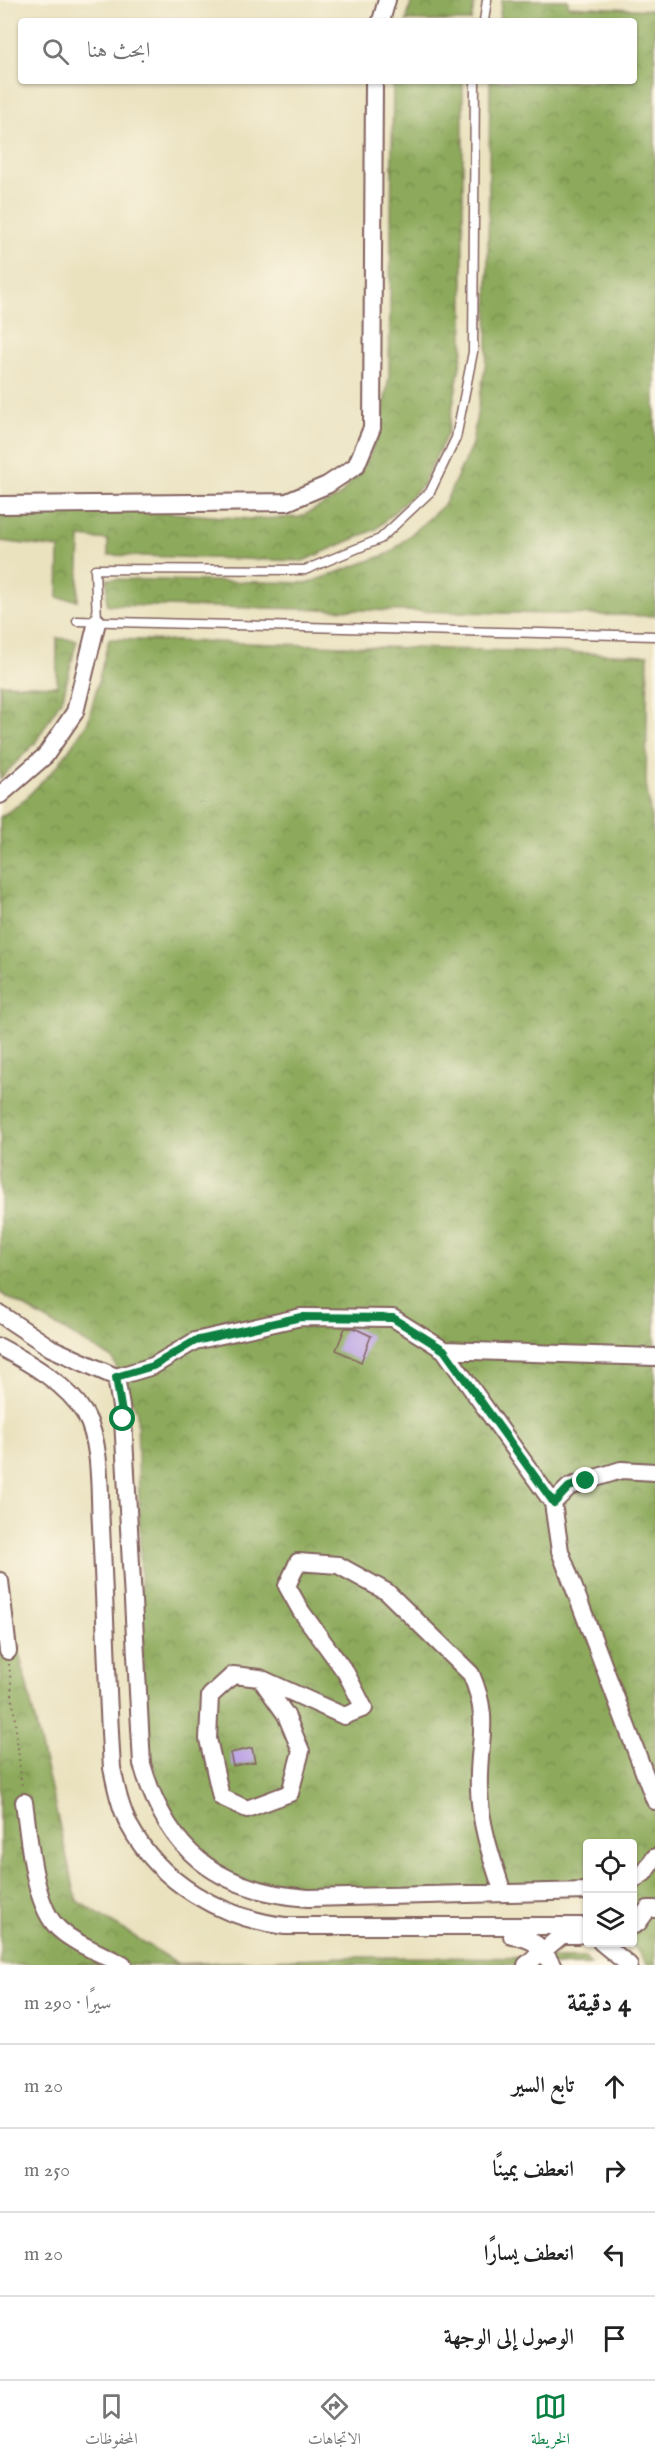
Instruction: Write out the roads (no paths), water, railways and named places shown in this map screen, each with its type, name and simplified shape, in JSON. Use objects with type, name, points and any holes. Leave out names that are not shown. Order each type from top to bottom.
[{"type":"street","points":[[382,18],[387,0]]},
{"type":"street","points":[[0,505],[287,502],[327,485],[356,466],[372,428],[374,84]]},
{"type":"street","points":[[0,795],[45,756],[75,712],[97,622]]},
{"type":"street","points":[[0,1314],[51,1348],[116,1377],[153,1366],[195,1341],[301,1317],[393,1318],[444,1350],[554,1503],[560,1551],[655,1802]]},
{"type":"street","points":[[0,1347],[51,1379],[67,1392],[85,1415],[92,1431],[98,1485],[112,1768],[116,1790],[129,1824],[144,1847],[167,1874],[208,1903],[246,1920],[285,1926],[583,1926]]},
{"type":"street","points":[[444,1350],[655,1357]]},
{"type":"street","points":[[116,1377],[123,1419],[139,1746],[147,1782],[163,1819],[191,1853],[209,1868],[233,1881],[281,1896],[308,1898],[583,1891]]},
{"type":"street","points":[[554,1503],[569,1487],[621,1470],[655,1472]]},
{"type":"street","points":[[260,1678],[286,1715],[301,1751],[290,1793],[247,1809],[221,1797],[207,1739],[210,1696],[233,1675],[260,1678],[344,1716],[364,1708],[346,1673],[301,1611],[287,1586],[298,1562],[338,1565],[387,1592],[471,1674],[478,1690],[484,1724],[479,1769],[481,1810],[484,1830],[503,1893]]},
{"type":"street","points":[[0,1581],[8,1651]]},
{"type":"street","points":[[24,1802],[42,1902],[54,1925],[71,1939],[123,1965]]},
{"type":"street","points":[[637,1878],[644,1873],[655,1857]]},
{"type":"street","points":[[637,1921],[648,1910],[655,1909]]},
{"type":"street","points":[[526,1965],[562,1935],[583,1936]]},
{"type":"street","points":[[512,1936],[525,1937],[536,1943],[544,1950],[552,1965]]},
{"type":"street","points":[[608,1947],[628,1965]]},
{"type":"lane","points":[[484,18],[487,0]]},
{"type":"lane","points":[[97,622],[95,568],[305,570],[381,539],[430,492],[456,438],[473,352],[475,84]]},
{"type":"lane","points":[[77,621],[655,636]]}]
